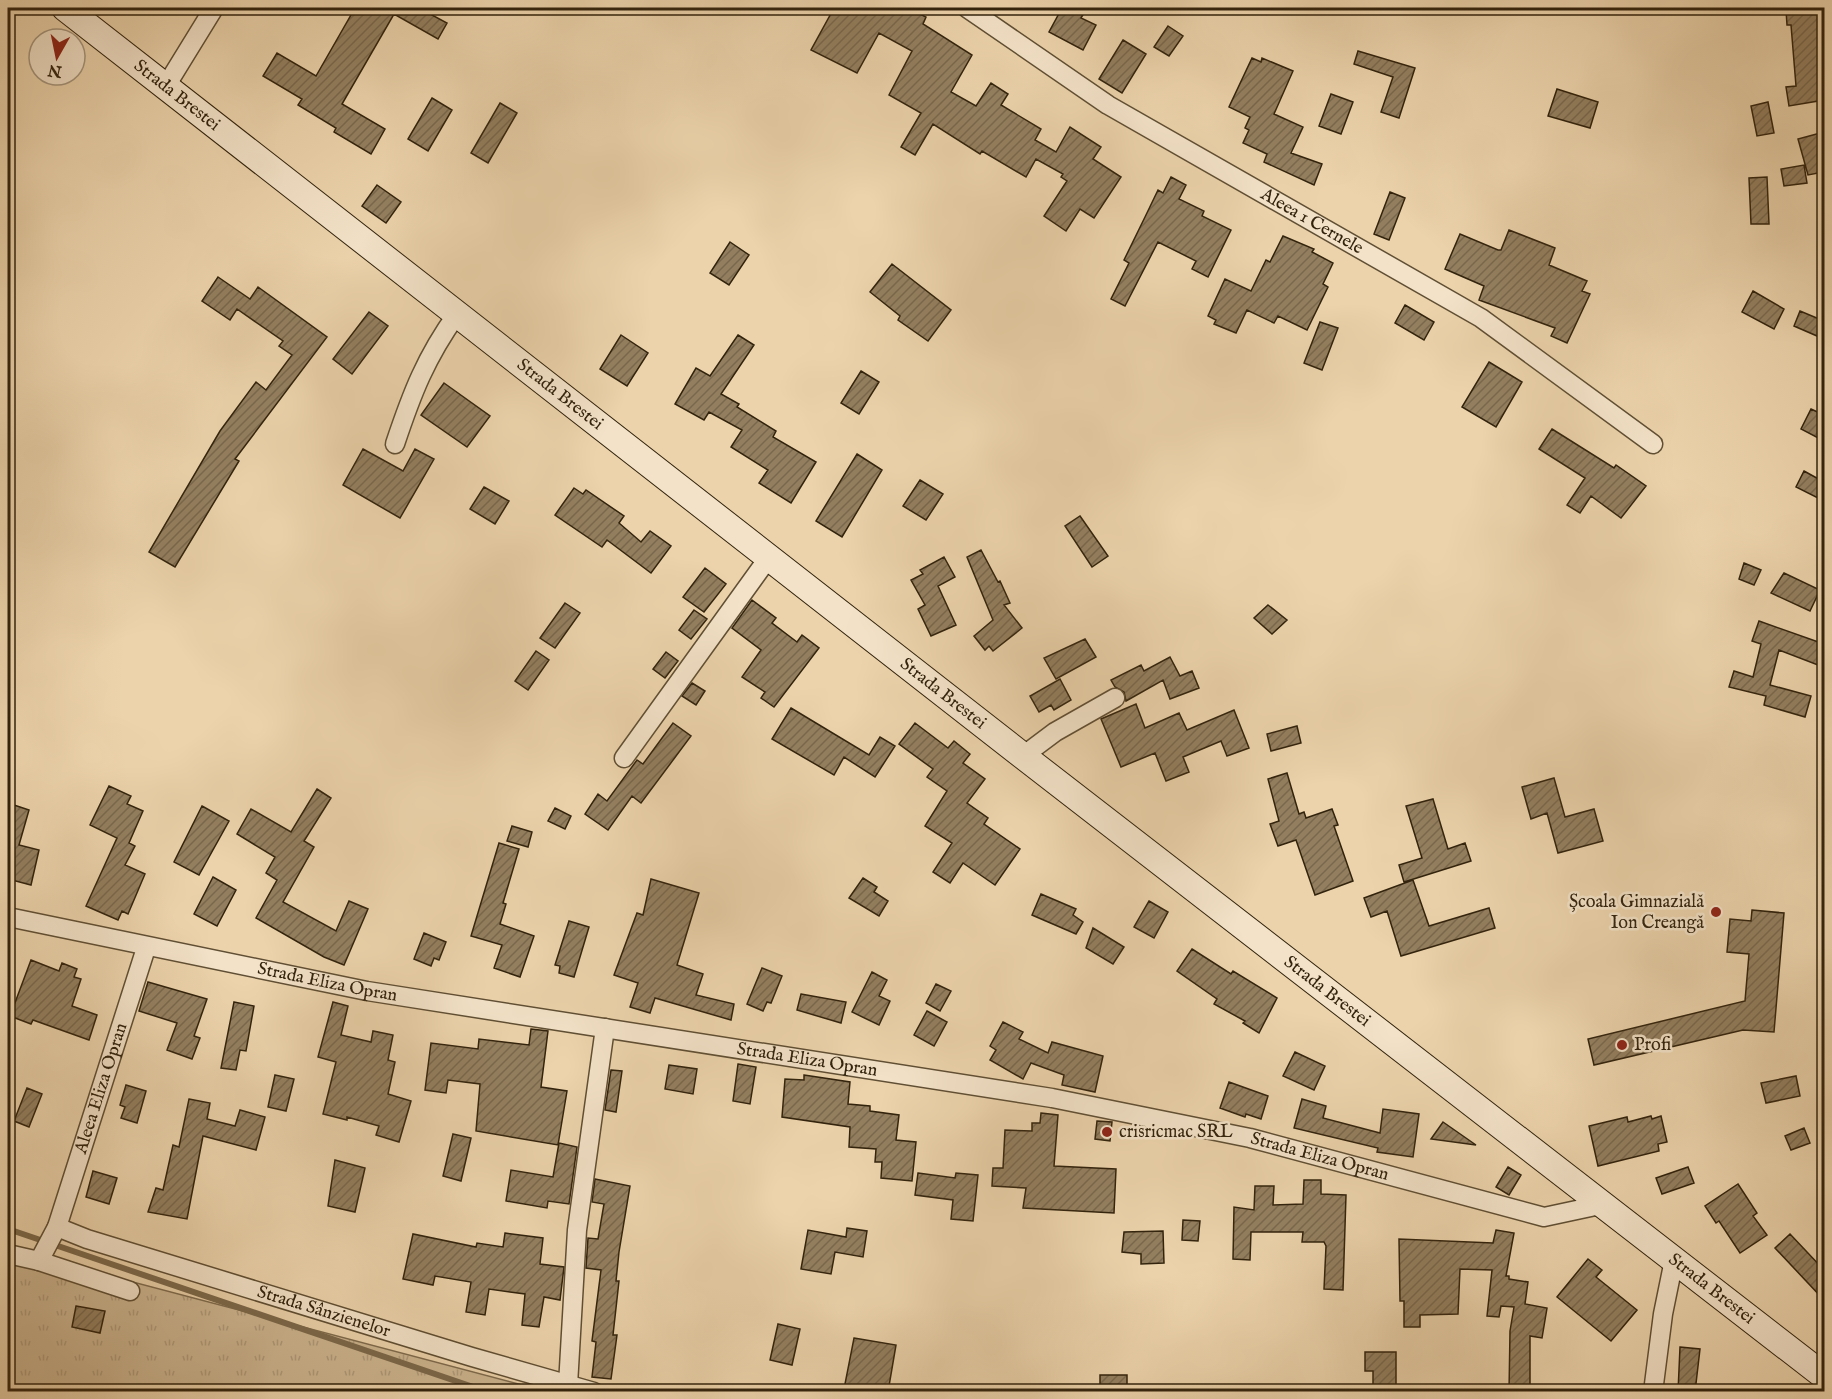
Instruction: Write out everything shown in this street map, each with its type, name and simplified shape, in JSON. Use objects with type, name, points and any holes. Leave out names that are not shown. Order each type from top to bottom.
[{"type":"main road","name":"Strada Brestei","points":[[65,8],[1600,1205],[1824,1376]]},
{"type":"street","points":[[166,86],[214,8]]},
{"type":"street","name":"Aleea 1 Cernele","points":[[967,8],[1108,105],[1481,318],[1653,444]]},
{"type":"street","points":[[395,444],[412,393],[433,346],[457,314]]},
{"type":"street","points":[[624,758],[769,557]]},
{"type":"street","points":[[1023,756],[1056,732],[1114,698]]},
{"type":"street","name":"Strada Eliza Opran","points":[[8,917],[146,948],[367,991],[1064,1100],[1250,1138],[1544,1217],[1600,1205]]},
{"type":"street","name":"Aleea Eliza Opran","points":[[39,1261],[57,1227],[146,948]]},
{"type":"street","points":[[568,1385],[577,1230],[605,1028]]},
{"type":"street","name":"Strada Sânzienelor","points":[[57,1227],[87,1239],[594,1392]]},
{"type":"street","points":[[8,1254],[39,1261],[130,1291]]},
{"type":"street","points":[[1653,1392],[1663,1314],[1674,1260]]},
{"type":"green space","points":[[8,1249],[545,1391],[8,1391]]},
{"type":"building","points":[[355,8],[419,8],[447,23],[438,39],[394,14],[342,104],[385,129],[371,154],[334,132],[336,128],[298,105],[302,99],[263,76],[277,53],[316,76]]},
{"type":"building","points":[[834,8],[908,8],[926,17],[923,24],[972,55],[951,92],[976,106],[991,83],[1008,94],[1001,105],[1041,129],[1035,140],[1056,152],[1070,127],[1101,147],[1093,159],[1121,177],[1094,218],[1080,209],[1066,231],[1044,216],[1067,181],[1061,177],[1063,174],[1036,159],[1026,177],[982,151],[980,154],[933,124],[915,155],[901,147],[921,113],[889,95],[912,51],[879,33],[857,73],[811,50]]},
{"type":"building","points":[[1062,8],[1087,8],[1081,18],[1096,25],[1083,50],[1049,32]]},
{"type":"building","points":[[1824,8],[1824,100],[1789,106],[1786,87],[1796,86],[1791,25],[1787,25],[1786,10]]},
{"type":"building","points":[[1168,26],[1183,36],[1169,56],[1154,47]]},
{"type":"building","points":[[1123,40],[1146,54],[1122,93],[1099,79]]},
{"type":"building","points":[[1358,51],[1415,68],[1399,118],[1381,112],[1393,77],[1354,64]]},
{"type":"building","points":[[1252,58],[1261,62],[1262,58],[1293,71],[1274,114],[1303,127],[1291,153],[1322,164],[1314,185],[1264,162],[1267,154],[1243,143],[1249,130],[1245,128],[1250,117],[1229,107]]},
{"type":"building","points":[[1557,89],[1598,102],[1590,128],[1548,116]]},
{"type":"building","points":[[1331,94],[1353,102],[1341,134],[1319,126]]},
{"type":"building","points":[[432,98],[452,110],[428,151],[408,139]]},
{"type":"building","points":[[1768,102],[1774,133],[1757,136],[1751,106]]},
{"type":"building","points":[[500,103],[517,113],[488,163],[471,153]]},
{"type":"building","points":[[1824,132],[1824,172],[1808,175],[1798,139]]},
{"type":"building","points":[[1804,165],[1807,183],[1784,186],[1781,169]]},
{"type":"building","points":[[1171,177],[1186,185],[1179,199],[1204,211],[1202,216],[1231,230],[1208,277],[1192,269],[1196,261],[1158,242],[1125,306],[1111,299],[1129,263],[1124,260],[1158,190],[1163,193]]},
{"type":"building","points":[[1767,177],[1769,224],[1751,224],[1749,178]]},
{"type":"building","points":[[377,185],[401,202],[386,223],[362,206]]},
{"type":"building","points":[[1390,192],[1405,198],[1389,240],[1374,234]]},
{"type":"building","points":[[1509,230],[1555,248],[1549,265],[1587,281],[1582,291],[1590,294],[1567,343],[1551,336],[1555,328],[1479,300],[1484,286],[1445,269],[1460,234],[1501,250]]},
{"type":"building","points":[[1283,236],[1314,249],[1312,252],[1333,263],[1323,284],[1328,287],[1307,330],[1278,316],[1274,323],[1247,310],[1236,333],[1214,324],[1216,320],[1208,316],[1225,279],[1251,291],[1266,260],[1270,262]]},
{"type":"building","points":[[730,242],[749,255],[729,285],[710,273]]},
{"type":"building","points":[[892,264],[951,310],[928,341],[898,320],[900,316],[870,292]]},
{"type":"building","points":[[218,277],[250,299],[258,287],[327,337],[235,459],[239,461],[175,567],[149,552],[220,431],[256,382],[266,390],[292,355],[279,346],[283,341],[237,309],[230,320],[202,301]]},
{"type":"building","points":[[1753,291],[1784,309],[1774,329],[1742,312]]},
{"type":"building","points":[[1405,305],[1434,322],[1424,340],[1395,323]]},
{"type":"building","points":[[1800,311],[1824,321],[1824,339],[1794,326]]},
{"type":"building","points":[[369,312],[388,326],[352,374],[333,359]]},
{"type":"building","points":[[1320,322],[1338,328],[1322,370],[1304,363]]},
{"type":"building","points":[[621,335],[648,353],[627,386],[600,369]]},
{"type":"building","points":[[738,335],[754,345],[721,394],[739,404],[737,407],[776,431],[773,437],[816,462],[791,503],[759,483],[768,470],[731,447],[742,430],[709,412],[704,420],[675,404],[696,368],[710,376]]},
{"type":"building","points":[[1489,362],[1522,382],[1496,427],[1462,407]]},
{"type":"building","points":[[861,371],[879,382],[859,414],[841,403]]},
{"type":"building","points":[[444,383],[490,416],[467,447],[421,415]]},
{"type":"building","points":[[1811,409],[1824,415],[1824,441],[1801,429]]},
{"type":"building","points":[[1552,429],[1614,468],[1616,465],[1646,486],[1621,518],[1591,496],[1580,513],[1567,505],[1585,478],[1539,449]]},
{"type":"building","points":[[363,449],[403,471],[415,449],[434,459],[400,518],[343,485]]},
{"type":"building","points":[[857,454],[882,470],[842,537],[816,521]]},
{"type":"building","points":[[1804,471],[1824,482],[1824,501],[1796,487]]},
{"type":"building","points":[[920,480],[943,494],[926,520],[903,506]]},
{"type":"building","points":[[484,487],[509,501],[495,524],[470,509]]},
{"type":"building","points":[[574,488],[583,494],[586,490],[624,516],[619,523],[641,542],[650,531],[671,546],[651,573],[607,540],[602,547],[555,515]]},
{"type":"building","points":[[1080,516],[1108,556],[1092,567],[1065,526]]},
{"type":"building","points":[[981,550],[1010,603],[1004,605],[1022,628],[993,651],[989,646],[985,650],[974,636],[993,620],[967,557]]},
{"type":"building","points":[[944,557],[955,577],[938,586],[956,625],[931,636],[918,609],[925,605],[911,580],[923,574],[920,570]]},
{"type":"building","points":[[1744,563],[1761,570],[1754,585],[1739,579]]},
{"type":"building","points":[[705,568],[726,584],[704,612],[683,597]]},
{"type":"building","points":[[1784,573],[1820,590],[1810,611],[1771,593]]},
{"type":"building","points":[[752,600],[776,618],[772,623],[797,642],[802,635],[819,648],[774,707],[761,698],[765,692],[742,677],[761,650],[732,628]]},
{"type":"building","points":[[565,603],[580,613],[555,648],[540,638]]},
{"type":"building","points":[[1268,605],[1287,620],[1272,634],[1254,618]]},
{"type":"building","points":[[694,610],[707,619],[691,639],[679,630]]},
{"type":"building","points":[[1759,621],[1824,644],[1818,665],[1779,650],[1770,685],[1811,696],[1805,717],[1764,705],[1766,696],[1729,687],[1734,671],[1753,677],[1761,644],[1752,641]]},
{"type":"building","points":[[1085,639],[1096,657],[1056,679],[1044,658]]},
{"type":"building","points":[[536,651],[549,660],[528,690],[515,681]]},
{"type":"building","points":[[666,652],[678,661],[665,678],[653,669]]},
{"type":"building","points":[[1170,657],[1180,676],[1192,671],[1199,688],[1170,699],[1163,680],[1126,701],[1124,692],[1115,687],[1111,680],[1141,665],[1144,671]]},
{"type":"building","points":[[1060,679],[1071,700],[1054,710],[1051,705],[1039,712],[1030,696]]},
{"type":"building","points":[[692,683],[705,691],[696,705],[682,696]]},
{"type":"building","points":[[1136,704],[1145,728],[1179,713],[1187,730],[1234,710],[1249,748],[1227,756],[1221,741],[1183,757],[1189,772],[1166,781],[1155,753],[1121,767],[1101,719]]},
{"type":"building","points":[[791,708],[869,755],[880,737],[895,746],[875,777],[844,757],[834,775],[772,739]]},
{"type":"building","points":[[673,723],[691,736],[641,803],[632,796],[608,830],[585,814],[598,794],[607,801],[637,760],[643,764]]},
{"type":"building","points":[[915,723],[948,748],[954,741],[970,754],[963,763],[985,779],[967,803],[988,818],[984,824],[1020,849],[995,885],[963,863],[950,883],[933,872],[952,843],[925,826],[947,791],[927,777],[933,769],[899,744]]},
{"type":"building","points":[[1297,726],[1301,743],[1271,751],[1267,734]]},
{"type":"building","points":[[1287,773],[1299,814],[1304,812],[1306,818],[1332,809],[1338,825],[1334,826],[1353,881],[1315,895],[1296,840],[1278,846],[1270,824],[1279,821],[1268,779]]},
{"type":"building","points":[[1554,778],[1565,817],[1594,809],[1603,841],[1558,853],[1547,813],[1531,819],[1522,787]]},
{"type":"building","points":[[109,786],[131,796],[127,804],[143,811],[129,843],[135,846],[125,865],[145,874],[128,914],[122,911],[118,920],[86,906],[117,838],[90,825]]},
{"type":"building","points":[[317,789],[331,798],[304,841],[314,847],[283,902],[336,931],[349,901],[368,909],[344,965],[324,957],[256,918],[277,880],[266,873],[275,857],[237,834],[251,809],[291,832]]},
{"type":"building","points":[[1433,799],[1448,849],[1465,843],[1471,861],[1404,882],[1399,865],[1422,858],[1406,806]]},
{"type":"building","points":[[8,803],[29,810],[19,845],[39,850],[31,885],[8,879]]},
{"type":"building","points":[[202,806],[229,821],[199,875],[174,862]]},
{"type":"building","points":[[555,808],[571,816],[565,829],[548,821]]},
{"type":"building","points":[[512,826],[532,832],[528,847],[507,841]]},
{"type":"building","points":[[499,843],[519,849],[503,903],[506,904],[500,924],[534,936],[520,977],[494,968],[502,945],[471,936]]},
{"type":"building","points":[[213,877],[236,890],[217,926],[194,914]]},
{"type":"building","points":[[863,878],[877,887],[874,892],[888,901],[879,916],[849,898]]},
{"type":"building","points":[[651,879],[699,893],[677,965],[703,974],[696,995],[734,1004],[731,1020],[655,998],[650,1013],[630,1007],[638,983],[614,975],[637,913],[643,915]]},
{"type":"building","points":[[1413,880],[1429,926],[1489,908],[1495,928],[1401,956],[1387,911],[1371,917],[1364,898]]},
{"type":"building","points":[[1041,894],[1076,909],[1073,915],[1083,922],[1076,934],[1032,915]]},
{"type":"building","points":[[1149,901],[1168,912],[1154,938],[1134,927]]},
{"type":"building","points":[[1752,910],[1784,913],[1774,1032],[1743,1030],[1594,1065],[1588,1039],[1745,1001],[1749,954],[1727,952],[1730,919],[1751,921]]},
{"type":"building","points":[[569,921],[589,927],[574,977],[559,973],[560,966],[555,965]]},
{"type":"building","points":[[1093,928],[1124,947],[1113,964],[1086,948]]},
{"type":"building","points":[[424,933],[446,942],[439,960],[434,958],[431,966],[414,959]]},
{"type":"building","points":[[1192,949],[1231,974],[1233,971],[1277,998],[1259,1033],[1243,1023],[1245,1021],[1214,1004],[1217,999],[1177,971]]},
{"type":"building","points":[[31,960],[59,971],[62,963],[77,969],[74,977],[81,979],[72,1006],[97,1015],[89,1040],[33,1020],[31,1024],[10,1016]]},
{"type":"building","points":[[762,968],[782,976],[771,1003],[767,1002],[763,1011],[747,1004]]},
{"type":"building","points":[[872,972],[887,980],[879,996],[890,1001],[879,1025],[852,1012]]},
{"type":"building","points":[[148,982],[207,999],[194,1036],[200,1038],[192,1059],[167,1050],[177,1023],[139,1011]]},
{"type":"building","points":[[936,984],[951,991],[940,1011],[926,1003]]},
{"type":"building","points":[[801,994],[846,1002],[841,1023],[797,1010]]},
{"type":"building","points":[[234,1002],[254,1006],[246,1051],[240,1050],[236,1070],[221,1068]]},
{"type":"building","points":[[333,1002],[348,1006],[341,1035],[371,1042],[373,1031],[393,1035],[388,1060],[395,1062],[388,1094],[411,1101],[399,1142],[376,1135],[379,1126],[347,1117],[347,1120],[323,1114],[336,1062],[318,1057]]},
{"type":"building","points":[[927,1011],[947,1022],[934,1046],[914,1035]]},
{"type":"building","points":[[1003,1022],[1023,1032],[1019,1039],[1048,1053],[1052,1042],[1103,1056],[1095,1092],[1062,1085],[1064,1075],[1031,1063],[1023,1079],[990,1060],[996,1050],[990,1046]]},
{"type":"building","points":[[531,1029],[548,1031],[541,1087],[567,1091],[558,1145],[476,1131],[480,1084],[448,1080],[446,1093],[425,1090],[431,1043],[478,1049],[479,1039],[529,1045]]},
{"type":"building","points":[[1295,1052],[1325,1066],[1314,1090],[1283,1076]]},
{"type":"building","points":[[738,1064],[756,1067],[750,1104],[733,1101]]},
{"type":"building","points":[[669,1065],[697,1069],[693,1094],[665,1089]]},
{"type":"building","points":[[611,1070],[622,1071],[616,1112],[605,1110]]},
{"type":"building","points":[[275,1075],[294,1079],[286,1111],[268,1107]]},
{"type":"building","points":[[804,1075],[850,1082],[848,1104],[870,1106],[870,1111],[899,1115],[896,1140],[916,1142],[912,1181],[881,1178],[882,1162],[875,1162],[876,1149],[849,1147],[850,1127],[782,1117],[785,1079],[804,1080]]},
{"type":"building","points":[[1796,1076],[1800,1096],[1766,1103],[1761,1083]]},
{"type":"building","points":[[1229,1082],[1268,1096],[1261,1119],[1246,1114],[1245,1117],[1220,1108]]},
{"type":"building","points":[[126,1085],[146,1091],[137,1123],[121,1118],[125,1107],[120,1105]]},
{"type":"building","points":[[27,1088],[42,1094],[29,1127],[14,1121]]},
{"type":"building","points":[[189,1099],[210,1103],[207,1119],[235,1126],[240,1110],[265,1117],[256,1150],[203,1136],[187,1219],[148,1212],[156,1188],[163,1190],[173,1145],[179,1147]]},
{"type":"building","points":[[1302,1099],[1326,1106],[1323,1118],[1380,1133],[1383,1109],[1419,1114],[1413,1157],[1377,1152],[1378,1148],[1294,1128]]},
{"type":"building","points":[[1041,1113],[1058,1115],[1054,1166],[1116,1169],[1114,1213],[1023,1208],[1026,1188],[992,1186],[993,1168],[1003,1168],[1005,1130],[1032,1131],[1032,1123],[1040,1123]]},
{"type":"building","points":[[1651,1116],[1652,1119],[1661,1116],[1667,1142],[1658,1144],[1659,1151],[1598,1166],[1589,1126],[1627,1117],[1628,1122]]},
{"type":"building","points":[[1097,1121],[1112,1122],[1110,1141],[1095,1139]]},
{"type":"building","points":[[1443,1122],[1476,1145],[1431,1139]]},
{"type":"building","points":[[1804,1128],[1810,1143],[1791,1150],[1785,1136]]},
{"type":"building","points":[[453,1134],[471,1138],[461,1181],[443,1176]]},
{"type":"building","points":[[559,1143],[577,1147],[569,1204],[548,1201],[547,1208],[506,1201],[511,1170],[553,1177]]},
{"type":"building","points":[[335,1160],[365,1168],[355,1212],[328,1206]]},
{"type":"building","points":[[1508,1167],[1521,1175],[1509,1195],[1496,1187]]},
{"type":"building","points":[[1688,1167],[1694,1183],[1662,1194],[1656,1178]]},
{"type":"building","points":[[93,1171],[117,1178],[109,1204],[86,1197]]},
{"type":"building","points":[[918,1173],[955,1178],[956,1173],[978,1175],[973,1221],[951,1219],[953,1200],[915,1195]]},
{"type":"building","points":[[595,1179],[630,1186],[616,1281],[619,1281],[613,1335],[617,1335],[611,1379],[592,1377],[596,1342],[592,1341],[601,1270],[586,1268],[588,1238],[598,1239],[604,1204],[592,1202]]},
{"type":"building","points":[[1304,1180],[1321,1180],[1321,1194],[1346,1195],[1343,1290],[1324,1289],[1326,1246],[1324,1242],[1302,1242],[1303,1232],[1251,1232],[1250,1260],[1233,1259],[1234,1207],[1254,1210],[1255,1186],[1274,1186],[1273,1205],[1303,1204]]},
{"type":"building","points":[[1738,1184],[1757,1213],[1753,1216],[1767,1235],[1740,1253],[1719,1221],[1716,1223],[1705,1206]]},
{"type":"building","points":[[1183,1220],[1200,1221],[1198,1241],[1182,1240]]},
{"type":"building","points":[[847,1228],[867,1231],[863,1257],[835,1252],[831,1274],[801,1269],[808,1230],[846,1237]]},
{"type":"building","points":[[1496,1230],[1514,1233],[1506,1276],[1509,1276],[1509,1279],[1528,1282],[1525,1304],[1547,1308],[1542,1338],[1530,1336],[1530,1392],[1509,1392],[1510,1331],[1514,1307],[1501,1306],[1499,1317],[1487,1316],[1492,1270],[1460,1269],[1458,1314],[1420,1315],[1420,1327],[1404,1327],[1404,1301],[1400,1301],[1399,1239],[1493,1243]]},
{"type":"building","points":[[1163,1231],[1164,1263],[1141,1264],[1141,1254],[1122,1252],[1124,1232]]},
{"type":"building","points":[[505,1233],[543,1238],[540,1264],[564,1267],[560,1300],[544,1297],[539,1327],[522,1325],[525,1294],[489,1289],[485,1315],[466,1312],[471,1282],[435,1276],[433,1285],[403,1279],[413,1234],[476,1247],[477,1243],[503,1247]]},
{"type":"building","points":[[1790,1234],[1824,1270],[1824,1300],[1775,1248]]},
{"type":"building","points":[[1588,1259],[1602,1270],[1596,1277],[1637,1310],[1611,1341],[1557,1297]]},
{"type":"building","points":[[76,1306],[105,1311],[100,1333],[72,1327]]},
{"type":"building","points":[[778,1324],[800,1329],[792,1365],[770,1360]]},
{"type":"building","points":[[854,1338],[896,1345],[888,1392],[844,1389]]},
{"type":"building","points":[[1680,1347],[1700,1349],[1695,1392],[1678,1392]]},
{"type":"building","points":[[1365,1352],[1396,1352],[1396,1392],[1373,1392],[1373,1371],[1365,1371]]},
{"type":"building","points":[[1100,1375],[1127,1375],[1127,1392],[1100,1392]]},
{"type":"waterway","points":[[8,1229],[488,1392]]},
{"type":"place","name":"Școala Gimnazială Ion Creangă","points":[[1716,912]]},
{"type":"place","name":"Profi","points":[[1622,1045]]},
{"type":"place","name":"crisricmac SRL","points":[[1107,1132]]}]
